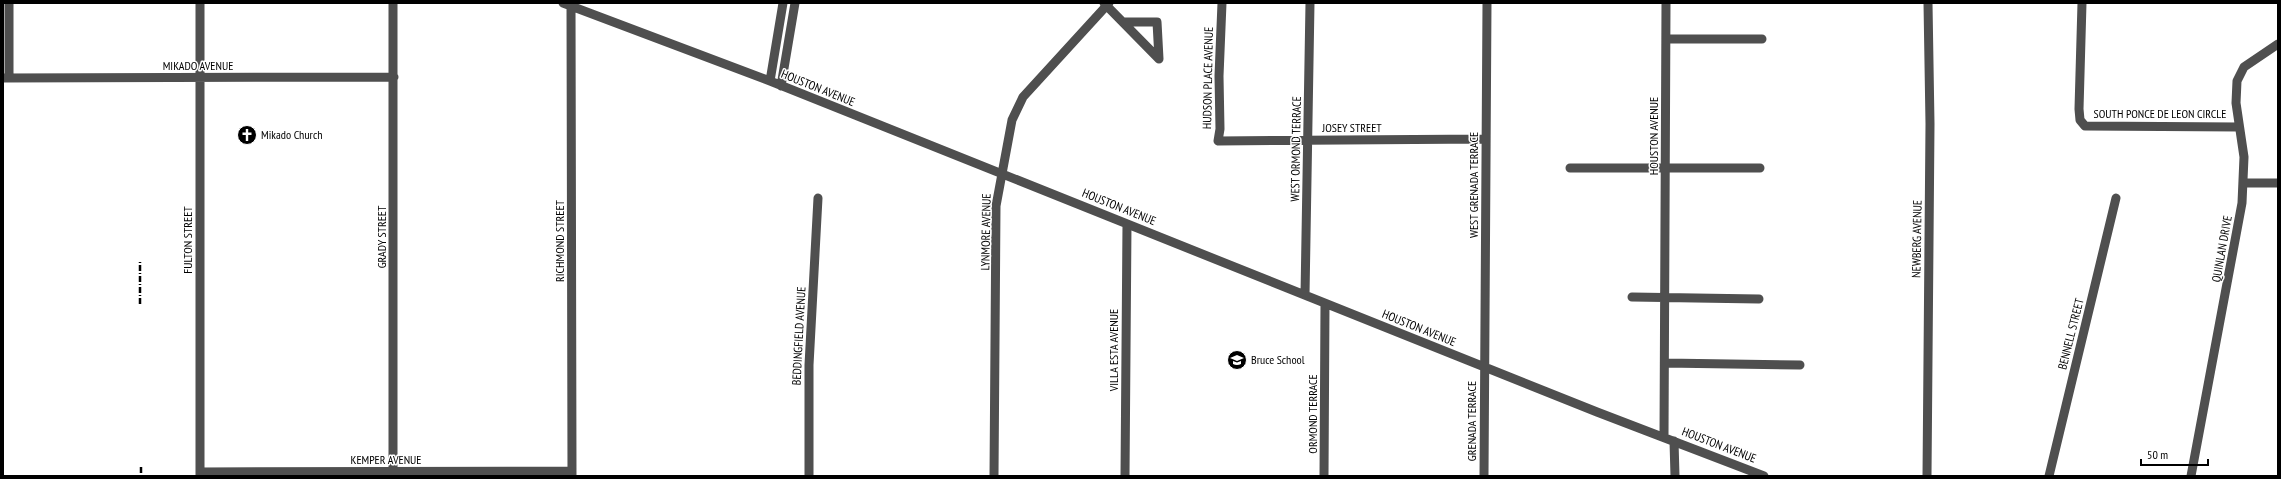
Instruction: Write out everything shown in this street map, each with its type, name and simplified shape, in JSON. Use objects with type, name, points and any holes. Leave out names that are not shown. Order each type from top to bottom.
[{"type":"street","points":[[6,78],[9,3]]},
{"type":"street","name":"FULTON STREET","points":[[200,3],[200,474]]},
{"type":"street","name":"GRADY STREET","points":[[393,472],[394,3]]},
{"type":"street","points":[[770,81],[783,3]]},
{"type":"street","points":[[781,86],[795,3]]},
{"type":"street","name":"HUDSON PLACE AVENUE","points":[[1218,141],[1220,129],[1219,76],[1222,3]]},
{"type":"street","name":"WEST ORMOND TERRACE","points":[[1305,295],[1310,3]]},
{"type":"street","name":"WEST GRENADA TERRACE","points":[[1484,366],[1487,3]]},
{"type":"street","name":"HOUSTON AVENUE","points":[[1664,437],[1666,3]]},
{"type":"street","name":"NEWBERG AVENUE","points":[[1927,476],[1930,124],[1928,3]]},
{"type":"street","name":"SOUTH PONCE DE LEON CIRCLE","points":[[2082,3],[2078,109],[2080,120],[2085,126],[2238,127]]},
{"type":"street","name":"HOUSTON AVENUE","points":[[568,4],[770,81],[1325,304],[1764,476]]},
{"type":"street","name":"RICHMOND STREET","points":[[568,4],[572,474]]},
{"type":"street","points":[[1107,4],[1128,28],[1159,59],[1157,22],[1123,22]]},
{"type":"street","name":"LYNMORE AVENUE","points":[[994,476],[996,206],[1012,120],[1023,97],[1107,4]]},
{"type":"street","points":[[1666,38],[1762,39]]},
{"type":"street","name":"QUINLAN DRIVE","points":[[2191,476],[2228,286],[2243,183],[2244,157],[2238,127],[2236,90],[2239,75],[2244,67],[2278,44]]},
{"type":"street","name":"MIKADO AVENUE","points":[[6,78],[394,77]]},
{"type":"street","name":"JOSEY STREET","points":[[1218,141],[1486,139]]},
{"type":"street","points":[[1570,168],[1760,168]]},
{"type":"street","points":[[2243,183],[2278,183]]},
{"type":"street","name":"BEDDINGFIELD AVENUE","points":[[809,476],[809,365],[818,198]]},
{"type":"street","name":"BENNELL STREET","points":[[2049,476],[2116,198]]},
{"type":"street","name":"VILLA ESTA AVENUE","points":[[1125,476],[1127,224]]},
{"type":"street","points":[[1632,297],[1760,299]]},
{"type":"street","name":"ORMOND TERRACE","points":[[1324,476],[1325,304]]},
{"type":"street","points":[[1665,363],[1800,364]]},
{"type":"street","name":"GRENADA TERRACE","points":[[1484,366],[1484,476]]},
{"type":"street","points":[[1674,441],[1675,476]]},
{"type":"street","name":"KEMPER AVENUE","points":[[200,474],[393,472],[572,474]]},
{"type":"railway","points":[[140,261],[140,304]]},
{"type":"railway","points":[[141,467],[141,476]]},
{"type":"place","name":"Mikado Church","points":[[247,135]]},
{"type":"place","name":"Bruce School","points":[[1237,360]]}]
